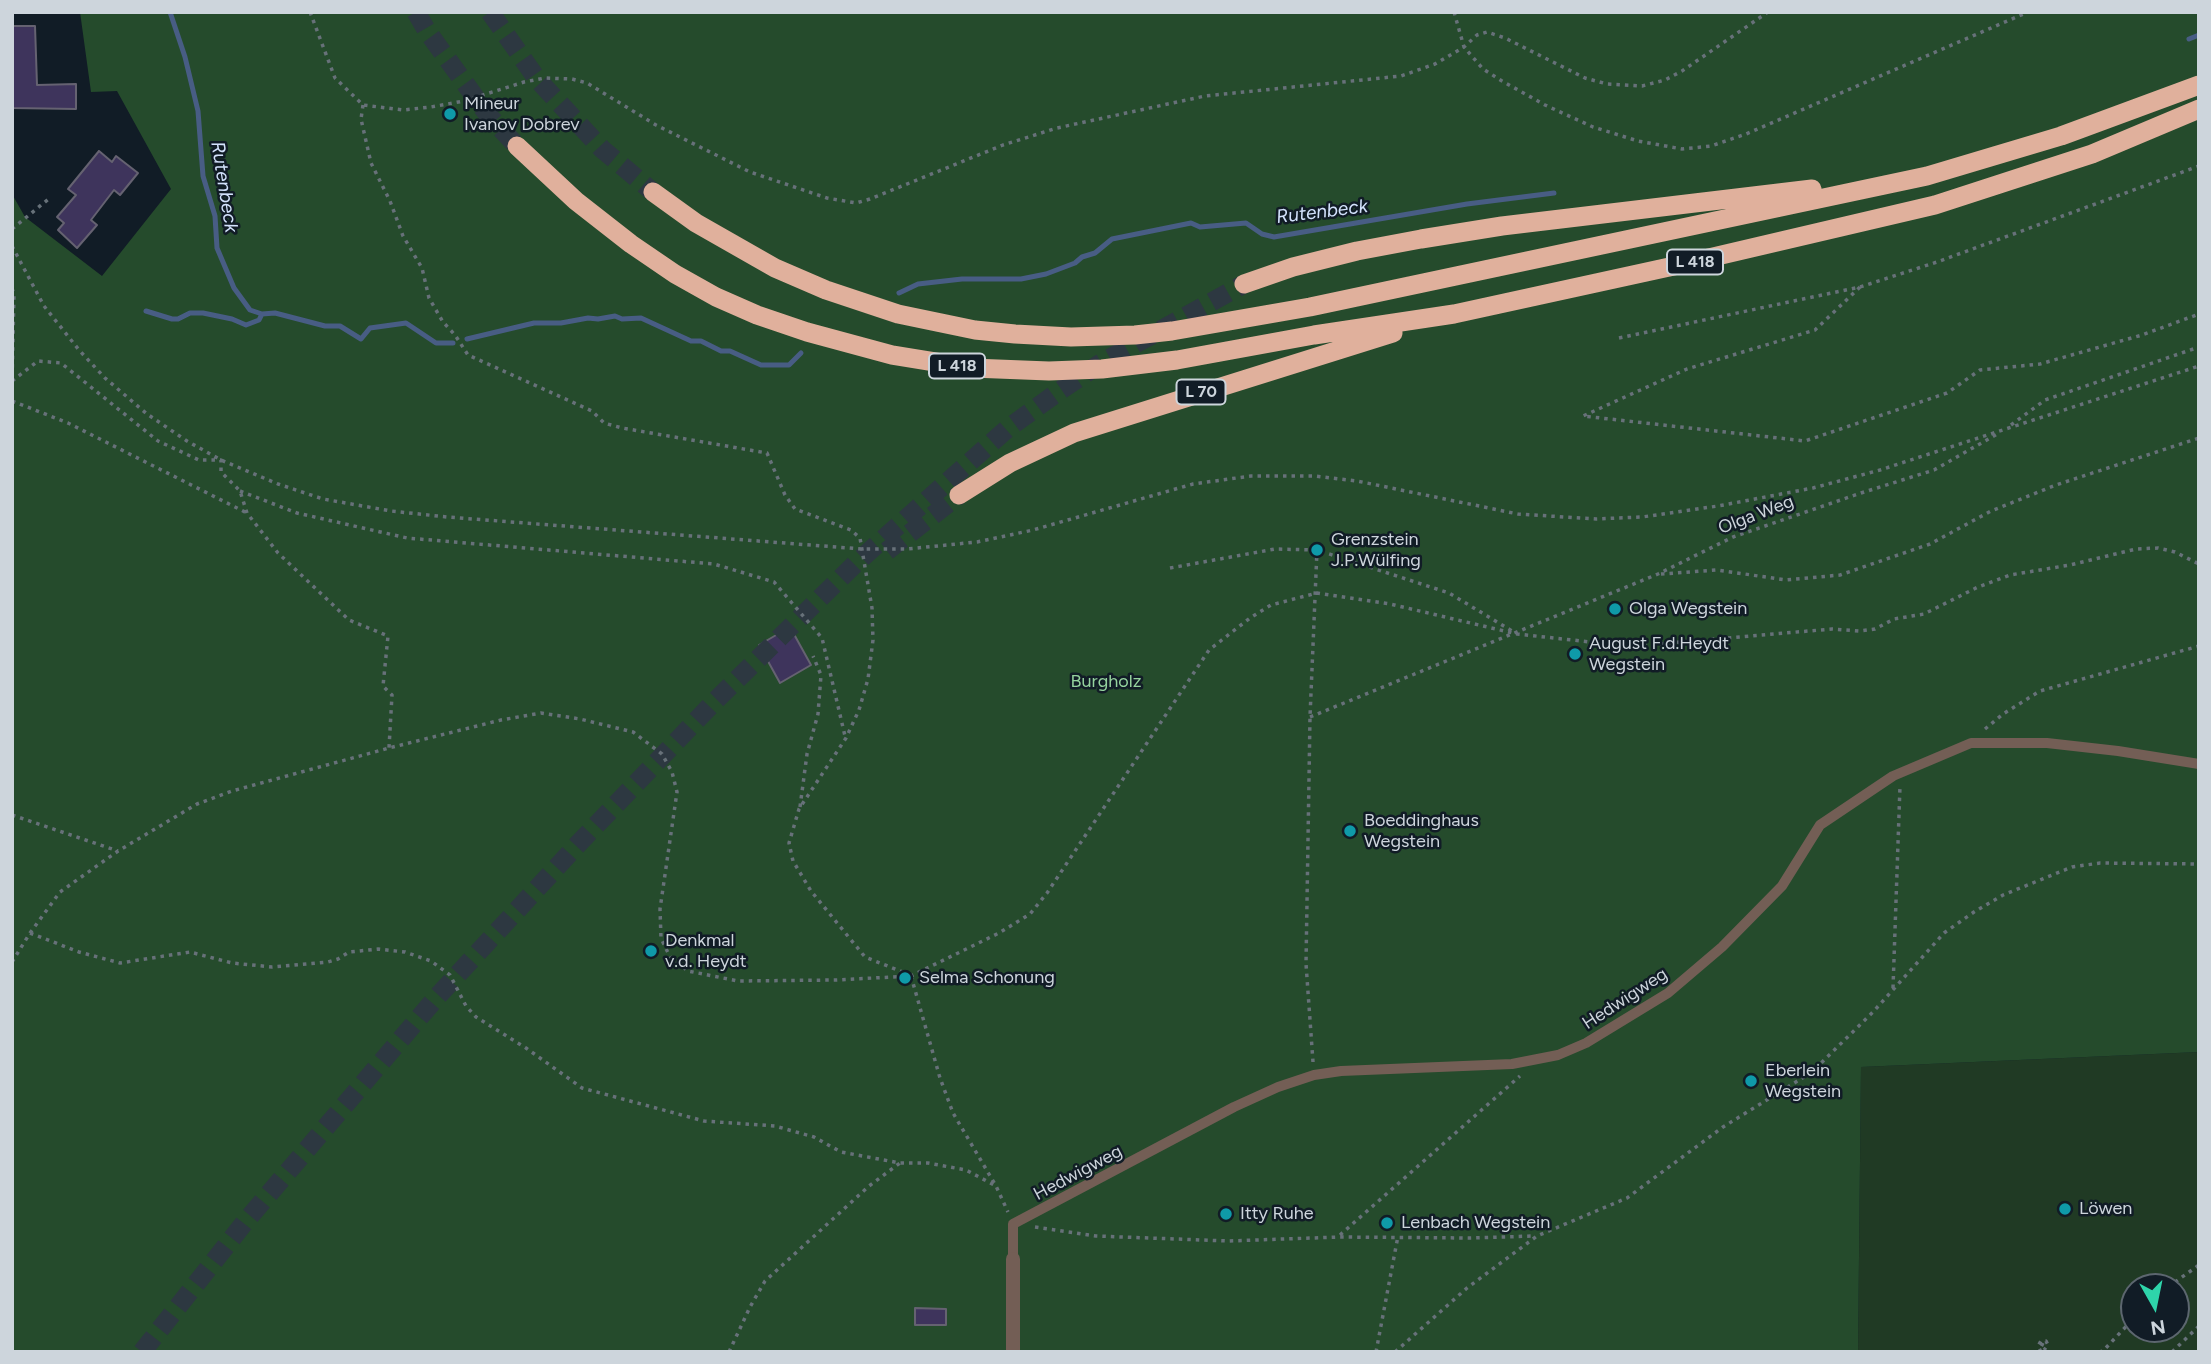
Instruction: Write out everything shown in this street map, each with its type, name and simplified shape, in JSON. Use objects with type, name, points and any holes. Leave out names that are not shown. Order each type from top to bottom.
[{"type":"highway","name":"L 418","points":[[653,192],[696,223],[775,268],[859,302],[909,317],[975,330],[1071,337],[1135,335],[1310,307],[1927,176],[2061,136],[2199,85]]},
{"type":"highway","name":"L 418","points":[[517,146],[576,201],[631,244],[675,274],[716,297],[807,332],[881,352],[926,361],[1013,371],[1102,369],[1177,360],[1314,335],[1454,314],[1684,264],[1935,205],[2092,154],[2199,109]]},
{"type":"highway","points":[[1244,284],[1293,267],[1357,251],[1503,226],[1927,176]]},
{"type":"highway","name":"L 70","points":[[959,495],[1010,463],[1074,433],[1454,314]]},
{"type":"street","points":[[1013,1259],[1013,1352]]},
{"type":"lane","name":"Hedwigweg","points":[[1013,1224],[1234,1107],[1278,1087],[1314,1075],[1386,1068],[1482,1067],[1538,1060],[1586,1043],[1668,993],[1722,947],[1782,886],[1820,825],[1893,776],[1971,743],[2047,743],[2199,764]]},
{"type":"lane","points":[[1013,1224],[1013,1259]]},
{"type":"path","points":[[310,12],[335,78],[363,105],[403,110],[431,107],[464,101],[524,82],[545,78],[572,79],[587,83],[656,125],[750,172],[827,198],[856,203],[870,200],[1003,145],[1058,128],[1205,96],[1401,76],[1435,64],[1464,47],[1477,35],[1492,33],[1585,78],[1607,84],[1642,86],[1665,80],[1682,71],[1768,12]]},
{"type":"path","points":[[1454,12],[1464,47],[1483,69],[1545,105],[1593,127],[1638,141],[1682,149],[1711,146],[1745,134],[2028,12]]},
{"type":"path","points":[[363,105],[361,119],[371,163],[390,201],[403,236],[422,268],[429,298],[468,355],[592,411],[604,423],[767,453],[785,495],[795,509],[851,530],[860,538],[872,608],[873,640],[868,679],[859,710],[846,738],[799,809]]},
{"type":"path","points":[[1619,338],[1860,287],[1937,262],[2199,166]]},
{"type":"path","points":[[12,229],[51,197]]},
{"type":"path","points":[[12,246],[44,306],[105,378],[146,414],[187,441],[221,460],[278,484],[323,499],[391,511],[862,549],[907,549],[977,542],[1033,530],[1193,484],[1251,476],[1315,476],[1357,481],[1518,514],[1596,519],[1642,517],[1813,488],[1880,470],[2199,366]]},
{"type":"path","points":[[1860,287],[1815,330],[1687,369],[1583,416],[1805,441],[1947,393],[1980,370],[2040,364],[2142,335],[2199,314]]},
{"type":"path","points":[[12,288],[12,383]]},
{"type":"path","points":[[2006,429],[2045,400],[2199,347]]},
{"type":"path","points":[[12,383],[38,361],[61,363],[158,441],[199,460],[221,460]]},
{"type":"path","points":[[12,401],[68,423],[247,513]]},
{"type":"path","name":"Olga Weg","points":[[1310,718],[1658,574],[1733,537],[1934,470],[2006,429]]},
{"type":"path","points":[[1658,574],[1717,570],[1786,580],[1840,575],[1930,544],[1991,511],[2056,485],[2199,438]]},
{"type":"path","points":[[221,460],[221,472],[240,491],[297,513],[407,538],[714,564],[774,582],[821,638],[846,738]]},
{"type":"path","points":[[240,491],[247,513],[278,553],[349,620],[388,636],[383,686],[392,695],[389,748]]},
{"type":"path","points":[[12,962],[60,892],[118,851],[197,804],[232,791],[389,748],[501,720],[541,713],[633,732],[662,754],[672,772],[677,792],[660,909],[661,937],[670,957],[688,971],[738,981],[911,976],[999,933],[1030,914],[1048,893],[1209,650],[1271,605],[1317,593],[1390,604],[1517,634],[1618,645],[1657,644],[1832,629],[1875,629],[1894,619],[1924,614],[1978,587],[2010,575],[2070,565],[2136,549],[2158,548],[2175,552],[2199,564]]},
{"type":"path","points":[[1170,568],[1275,549],[1317,550],[1449,593],[1517,634]]},
{"type":"path","points":[[1314,1075],[1306,964],[1310,718],[1317,550]]},
{"type":"path","points":[[1971,743],[2003,714],[2040,691],[2199,646]]},
{"type":"path","points":[[813,656],[821,675],[818,714],[807,754],[799,809],[789,843],[793,861],[811,891],[865,957],[911,976]]},
{"type":"path","points":[[1894,990],[1901,773]]},
{"type":"path","points":[[12,815],[118,851]]},
{"type":"path","points":[[1395,1352],[1466,1288],[1537,1236],[1627,1198],[1723,1127],[1812,1072],[1894,990],[1944,933],[2003,895],[2072,867],[2090,864],[2199,864]]},
{"type":"path","points":[[30,933],[79,952],[120,963],[190,953],[232,963],[272,967],[328,962],[349,951],[378,949],[405,952],[431,961],[450,975],[466,1006],[476,1017],[582,1088],[704,1121],[775,1126],[814,1137],[841,1152],[900,1163],[928,1163],[966,1170],[996,1185]]},
{"type":"path","points":[[911,976],[940,1078],[953,1113],[996,1185],[1013,1224],[1096,1236],[1229,1241],[1398,1236],[1537,1236]]},
{"type":"path","points":[[1339,1237],[1538,1060]]},
{"type":"path","points":[[729,1352],[765,1280],[869,1186],[900,1163]]},
{"type":"path","points":[[1376,1352],[1398,1236]]},
{"type":"path","points":[[2172,1352],[2199,1326]]},
{"type":"path","points":[[2099,1352],[2120,1332]]},
{"type":"path","points":[[2041,1352],[2039,1342],[2046,1341],[2048,1347],[2042,1349],[2043,1343]]},
{"type":"green space","name":"Burgholz","points":[[80,12],[2199,12],[2199,1052],[1861,1067],[1858,1352],[12,1352],[12,194],[25,217],[102,276],[171,189],[117,91],[91,92]]},
{"type":"green space","name":"Löwen","points":[[2199,1052],[2199,1352],[1858,1352],[1861,1067]]},
{"type":"building","points":[[12,26],[35,26],[37,85],[76,84],[76,109],[12,108]]},
{"type":"building","points":[[99,151],[112,162],[116,156],[138,173],[120,195],[114,190],[91,220],[97,225],[77,248],[58,230],[64,223],[57,217],[76,195],[68,189]]},
{"type":"building","points":[[790,627],[811,665],[780,683],[759,645]]},
{"type":"building","points":[[915,1308],[946,1309],[946,1325],[915,1325]]},
{"type":"waterway","name":"Rutenbeck","points":[[170,12],[185,57],[198,111],[203,176],[215,216],[217,248],[234,288],[250,310],[262,314],[275,313],[325,326],[340,326],[361,339],[370,328],[406,323],[436,343],[453,343]]},
{"type":"waterway","name":"Rutenbeck","points":[[2189,39],[2199,35]]},
{"type":"waterway","name":"Rutenbeck","points":[[899,293],[918,284],[962,279],[1021,279],[1046,274],[1095,253],[1112,239],[1191,223],[1200,227],[1246,223],[1262,234],[1274,237],[1467,204],[1554,193]]},
{"type":"waterway","points":[[146,311],[172,319],[190,313],[203,313],[246,325],[259,320],[262,314]]},
{"type":"waterway","name":"Rutenbeck","points":[[467,339],[534,323],[561,323],[615,316],[622,319],[641,318],[691,341],[701,341],[761,365],[789,365],[801,353]]},
{"type":"tunnel","points":[[416,12],[488,115],[517,146]]},
{"type":"tunnel","points":[[490,12],[537,79],[602,149],[653,192]]},
{"type":"tunnel","points":[[142,1352],[245,1222],[436,998],[714,702],[855,564],[1007,429],[1058,392],[1101,363],[1244,284]]},
{"type":"tunnel","points":[[887,551],[959,495]]},
{"type":"place","name":"Mineur Ivanov Dobrev","points":[[450,114]]},
{"type":"place","name":"Grenzstein J.P.Wülfing","points":[[1317,550]]},
{"type":"place","name":"Olga Wegstein","points":[[1615,609]]},
{"type":"place","name":"August F.d.Heydt Wegstein","points":[[1575,654]]},
{"type":"place","name":"Boeddinghaus Wegstein","points":[[1350,831]]},
{"type":"place","name":"Denkmal v.d. Heydt","points":[[651,951]]},
{"type":"place","name":"Selma Schonung","points":[[905,978]]},
{"type":"place","name":"Eberlein Wegstein","points":[[1751,1081]]},
{"type":"place","name":"Löwen","points":[[2065,1209]]},
{"type":"place","name":"Itty Ruhe","points":[[1226,1214]]},
{"type":"place","name":"Lenbach Wegstein","points":[[1387,1223]]}]
